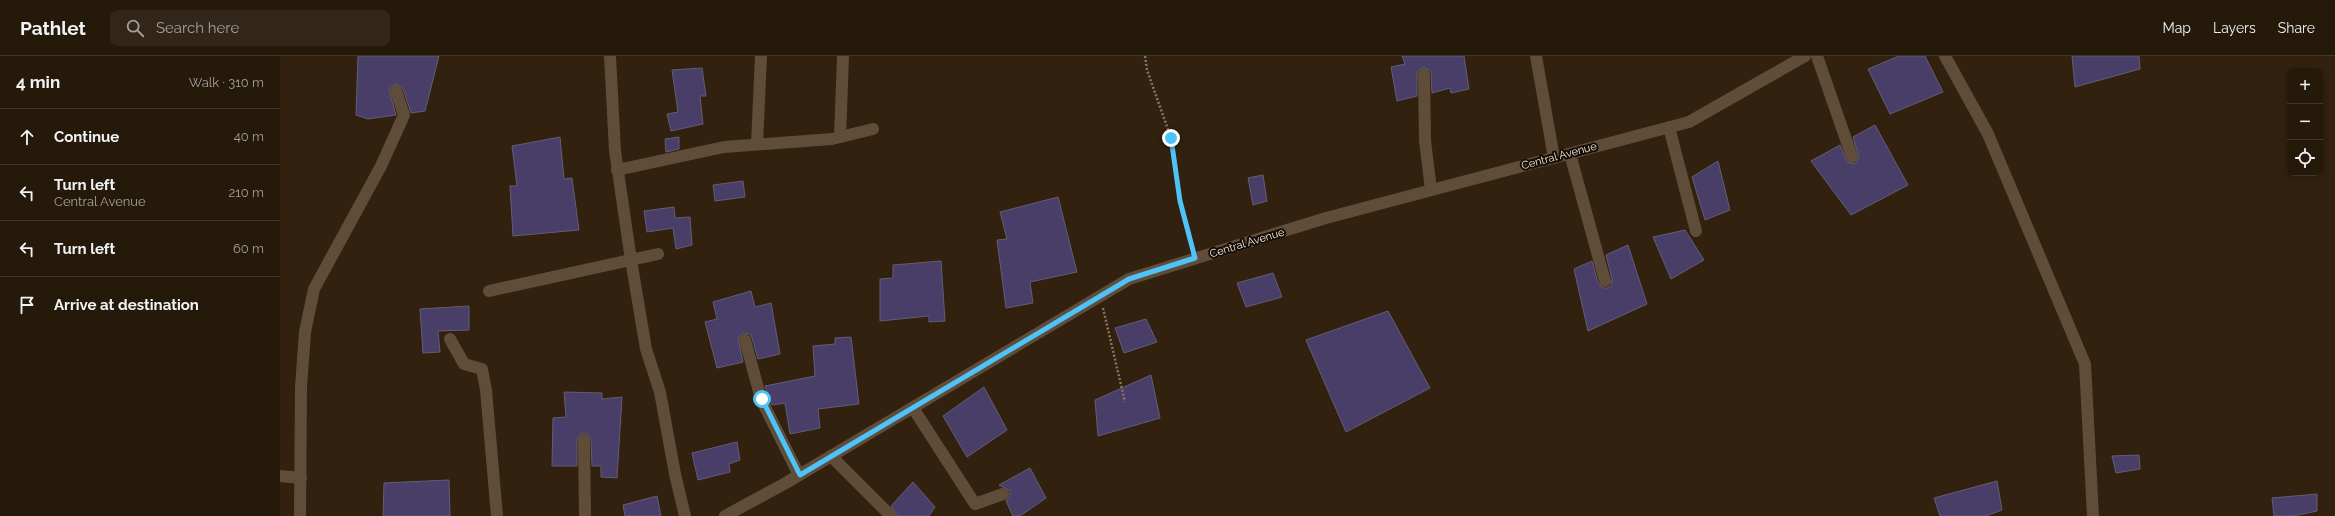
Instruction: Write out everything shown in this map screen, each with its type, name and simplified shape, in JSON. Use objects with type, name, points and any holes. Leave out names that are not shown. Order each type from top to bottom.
[{"type":"street","points":[[610,56],[618,170],[630,260],[646,349],[660,392],[675,474],[685,516]]},
{"type":"street","points":[[757,144],[761,56]]},
{"type":"street","points":[[840,137],[843,56]]},
{"type":"street","points":[[1536,56],[1554,158]]},
{"type":"street","name":"Central Avenue","points":[[725,516],[800,475],[1129,279],[1326,218],[1688,122],[1805,56]]},
{"type":"street","points":[[1817,56],[1852,157]]},
{"type":"street","points":[[1945,56],[1988,134],[2085,364],[2093,516]]},
{"type":"street","points":[[1424,74],[1425,141],[1431,190]]},
{"type":"street","points":[[300,516],[301,387],[305,332],[314,289],[381,166],[404,115],[396,91]]},
{"type":"street","points":[[1669,127],[1696,231]]},
{"type":"street","points":[[618,170],[718,148],[840,137],[873,129]]},
{"type":"street","points":[[1570,154],[1605,281]]},
{"type":"street","points":[[489,291],[658,254]]},
{"type":"street","points":[[450,339],[464,364],[482,369],[486,390],[497,516]]},
{"type":"street","points":[[745,340],[762,399],[800,475]]},
{"type":"street","points":[[912,408],[975,504],[1003,494]]},
{"type":"street","points":[[584,440],[585,516]]},
{"type":"street","points":[[832,456],[891,516]]},
{"type":"street","points":[[280,476],[300,478]]},
{"type":"path","points":[[1145,56],[1147,70],[1171,138],[1180,201],[1195,258]]},
{"type":"path","points":[[1100,296],[1125,402]]},
{"type":"building","points":[[358,56],[439,56],[425,111],[411,113],[403,89],[397,84],[391,86],[389,90],[396,115],[368,119],[356,115]]},
{"type":"building","points":[[1402,56],[1464,56],[1469,89],[1451,93],[1450,88],[1432,93],[1431,71],[1424,67],[1418,70],[1417,74],[1417,96],[1397,101],[1391,67],[1405,64]]},
{"type":"building","points":[[1899,56],[1925,56],[1943,92],[1890,114],[1868,69]]},
{"type":"building","points":[[2072,56],[2139,56],[2140,69],[2075,87]]},
{"type":"building","points":[[702,68],[706,96],[700,96],[703,124],[671,131],[667,114],[678,112],[672,70]]},
{"type":"building","points":[[1875,125],[1908,185],[1851,215],[1811,161],[1840,145],[1847,162],[1855,164],[1859,158],[1853,137]]},
{"type":"building","points":[[560,137],[564,179],[572,178],[579,230],[513,236],[510,186],[517,186],[512,146]]},
{"type":"building","points":[[679,137],[679,149],[666,152],[665,139]]},
{"type":"building","points":[[1718,161],[1730,210],[1705,220],[1692,177]]},
{"type":"building","points":[[1263,175],[1267,201],[1253,205],[1248,178]]},
{"type":"building","points":[[743,181],[745,197],[715,201],[713,185]]},
{"type":"building","points":[[1058,197],[1077,272],[1030,282],[1033,303],[1006,308],[997,240],[1007,239],[1000,212]]},
{"type":"building","points":[[674,207],[675,218],[690,217],[692,245],[676,249],[673,228],[647,232],[644,211]]},
{"type":"building","points":[[1685,230],[1704,260],[1671,279],[1653,237]]},
{"type":"building","points":[[1628,245],[1647,304],[1588,331],[1574,269],[1592,261],[1598,283],[1603,288],[1607,288],[1611,286],[1612,279],[1606,255]]},
{"type":"building","points":[[941,261],[945,321],[929,322],[929,316],[880,321],[880,279],[893,278],[893,265]]},
{"type":"building","points":[[1273,273],[1282,297],[1246,307],[1237,283]]},
{"type":"building","points":[[751,291],[755,307],[771,303],[780,354],[758,359],[750,334],[743,333],[738,338],[743,362],[717,368],[705,322],[717,319],[713,302]]},
{"type":"building","points":[[469,306],[469,330],[438,331],[440,352],[423,353],[420,309]]},
{"type":"building","points":[[1388,311],[1430,388],[1346,432],[1306,340]]},
{"type":"building","points":[[1146,319],[1157,342],[1124,353],[1115,328]]},
{"type":"building","points":[[851,337],[859,404],[818,409],[820,428],[790,434],[785,403],[772,405],[765,386],[815,376],[813,346],[835,344],[835,338]]},
{"type":"building","points":[[1151,375],[1160,418],[1098,436],[1095,400]]},
{"type":"building","points":[[984,387],[1007,430],[967,457],[943,416]]},
{"type":"building","points":[[564,392],[602,393],[602,399],[622,397],[617,478],[601,477],[601,466],[592,466],[591,440],[588,434],[584,433],[580,434],[577,440],[577,466],[552,466],[553,418],[566,417]]},
{"type":"building","points":[[737,442],[740,460],[729,464],[730,472],[698,480],[692,453]]},
{"type":"building","points":[[2139,455],[2140,469],[2116,473],[2112,456]]},
{"type":"building","points":[[1030,468],[1046,498],[1020,516],[1013,516],[1006,501],[1010,496],[1010,491],[999,485]]},
{"type":"building","points":[[449,480],[450,516],[383,516],[384,483]]},
{"type":"building","points":[[1997,481],[2002,510],[1986,516],[1940,516],[1934,498]]},
{"type":"building","points":[[913,482],[935,507],[929,516],[898,516],[891,506]]},
{"type":"building","points":[[2317,494],[2317,511],[2293,516],[2274,516],[2272,498]]},
{"type":"building","points":[[657,496],[661,516],[625,516],[623,505]]},
{"type":"route","points":[[762,399],[800,475],[1129,279],[1195,258],[1180,201],[1171,138]]}]
